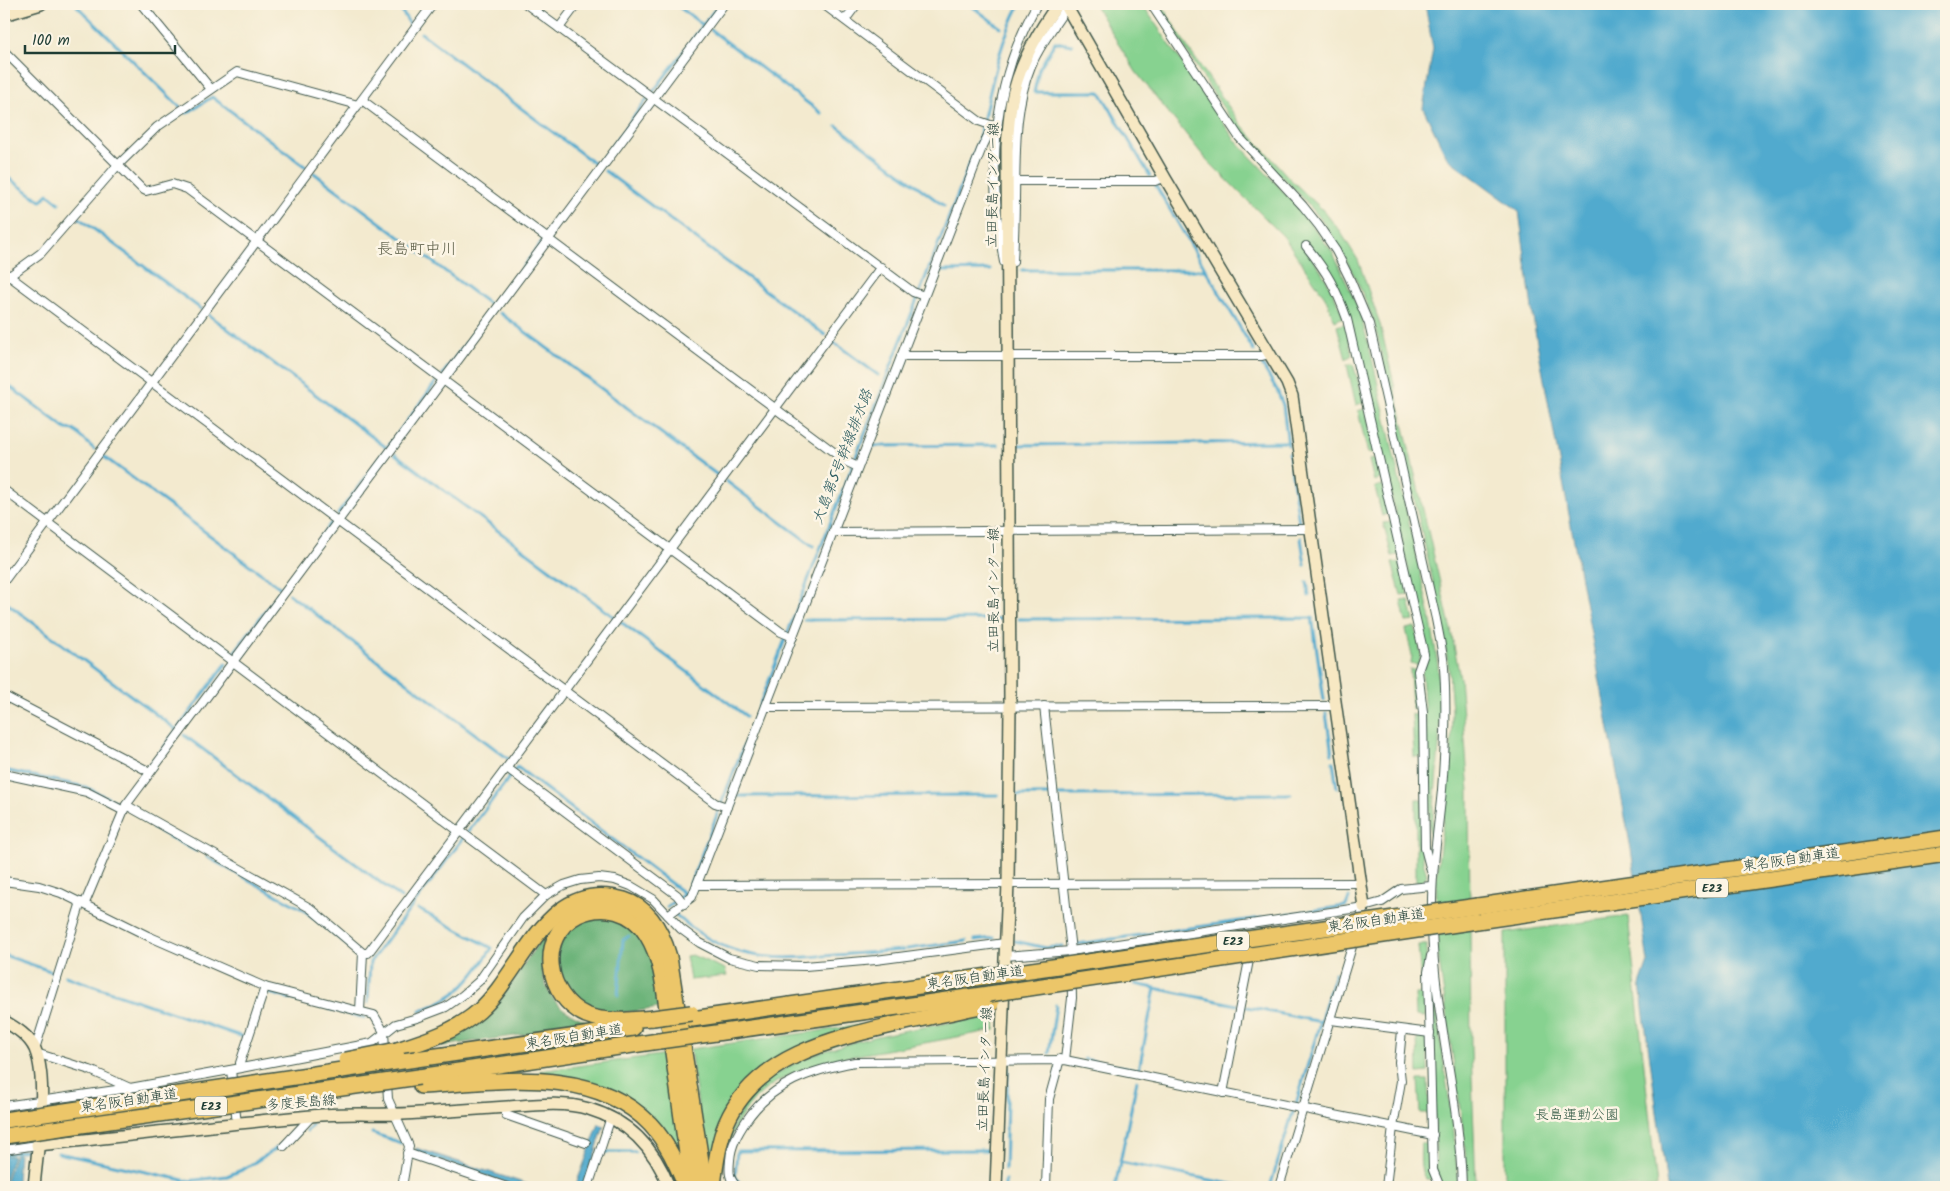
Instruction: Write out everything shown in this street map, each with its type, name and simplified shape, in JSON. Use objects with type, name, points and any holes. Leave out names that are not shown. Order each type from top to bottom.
[{"type":"highway","name":"東名阪自動車道","points":[[4,1120],[852,992],[889,990],[989,976],[1946,838]]},
{"type":"highway","name":"東名阪自動車道","points":[[4,1136],[183,1110],[223,1110],[381,1089],[659,1041],[990,999],[1122,975],[1337,941],[1946,854]]},
{"type":"highway","points":[[181,1094],[397,1050],[442,1034],[462,1024],[494,997],[541,929],[554,915],[568,905],[584,898],[598,896],[614,898],[628,902],[648,916],[658,928],[669,957],[705,1187]]},
{"type":"highway","points":[[654,1021],[598,1018],[577,1010],[563,998],[553,981],[550,955],[556,938],[568,921],[578,915],[595,910],[616,911],[639,924],[652,943],[663,986],[692,1187]]},
{"type":"highway","points":[[714,1187],[720,1142],[726,1123],[745,1094],[771,1070],[806,1050],[856,1033],[990,999]]},
{"type":"highway","points":[[420,1081],[546,1082],[588,1087],[605,1093],[620,1100],[650,1124],[663,1140],[686,1187]]},
{"type":"main road","points":[[4,15],[38,4]]},
{"type":"main road","points":[[1063,5],[1287,383],[1295,408],[1364,907]]},
{"type":"main road","name":"立田長島インター線","points":[[996,1187],[1008,883],[1010,706],[1007,357],[1008,130],[1011,104],[1018,79],[1032,48],[1063,5]]},
{"type":"main road","points":[[4,1022],[26,1036],[36,1051],[42,1101],[34,1187]]},
{"type":"main road","name":"多度長島線","points":[[38,1146],[312,1116],[362,1113],[395,1115],[554,1103],[587,1108],[611,1117],[631,1130],[644,1142],[663,1169],[669,1187]]},
{"type":"street","points":[[141,4],[211,89]]},
{"type":"street","points":[[4,580],[433,4]]},
{"type":"street","points":[[526,4],[913,292],[924,295]]},
{"type":"street","points":[[559,28],[577,4]]},
{"type":"street","points":[[130,1088],[90,1070],[36,1051],[83,903],[124,807],[724,4]]},
{"type":"street","points":[[823,4],[979,120],[993,126]]},
{"type":"street","points":[[845,20],[857,4]]},
{"type":"street","points":[[668,915],[692,897],[697,885],[924,295],[981,150],[993,126],[1012,57],[1037,4]]},
{"type":"street","points":[[1150,4],[1239,137],[1303,206],[1336,251],[1350,277],[1369,324],[1434,610],[1444,666],[1445,750],[1431,886],[1433,949],[1458,1133],[1462,1187]]},
{"type":"street","points":[[1008,283],[1012,268],[1016,139],[1022,93],[1031,65],[1063,5]]},
{"type":"street","points":[[4,51],[142,189],[146,191],[172,184],[187,189],[670,550],[781,632],[792,636]]},
{"type":"street","points":[[726,807],[715,803],[6,276],[41,253],[117,166],[156,127],[237,72],[360,102],[548,239],[847,462],[858,466]]},
{"type":"street","points":[[993,126],[998,231],[1008,283]]},
{"type":"street","points":[[1015,181],[1155,181],[1165,178]]},
{"type":"street","points":[[1306,246],[1325,270],[1337,290],[1347,319],[1424,654],[1418,671],[1423,712],[1425,848],[1432,875]]},
{"type":"street","points":[[4,774],[87,792],[124,807],[310,908],[363,953],[368,953],[508,769],[564,690],[881,267]]},
{"type":"street","points":[[901,356],[1262,356],[1269,354]]},
{"type":"street","points":[[4,490],[546,895]]},
{"type":"street","points":[[833,532],[1312,529]]},
{"type":"street","points":[[4,696],[150,772]]},
{"type":"street","points":[[1044,706],[1071,951],[1072,998],[1063,1060],[1049,1099],[1046,1187]]},
{"type":"street","points":[[766,707],[1337,706]]},
{"type":"street","points":[[508,769],[678,895],[683,903]]},
{"type":"street","points":[[4,1106],[130,1088],[372,1042],[396,1024],[446,1007],[463,995],[479,980],[523,918],[546,895],[564,885],[580,880],[599,878],[615,880],[643,892],[653,899],[686,933],[710,949],[738,961],[759,965],[805,966],[876,960],[1005,943]]},
{"type":"street","points":[[4,881],[39,886],[83,903],[148,936],[265,987],[374,1015],[384,1032],[388,1099],[409,1146],[402,1187]]},
{"type":"street","points":[[697,885],[1361,883]]},
{"type":"street","points":[[1005,956],[1071,951],[1364,907],[1382,902],[1400,889],[1431,886]]},
{"type":"street","points":[[1279,1187],[1304,1110],[1364,907]]},
{"type":"street","points":[[1223,1093],[1256,924]]},
{"type":"street","points":[[1433,949],[1428,972],[1433,1170],[1440,1187]]},
{"type":"street","points":[[360,1011],[363,953]]},
{"type":"street","points":[[241,1068],[240,1063],[265,987]]},
{"type":"street","points":[[1331,1020],[1430,1033]]},
{"type":"street","points":[[1386,1187],[1401,1081],[1399,1062],[1402,1030]]},
{"type":"street","points":[[738,1187],[733,1184],[728,1171],[730,1151],[738,1132],[749,1116],[770,1095],[796,1078],[832,1066],[855,1062],[1063,1060],[1433,1135]]},
{"type":"street","points":[[231,1070],[237,1124]]},
{"type":"street","points":[[4,1100],[16,1104]]},
{"type":"street","points":[[505,1107],[506,1115],[586,1143]]},
{"type":"street","points":[[284,1146],[312,1116]]},
{"type":"street","points":[[588,1187],[611,1117]]},
{"type":"street","points":[[4,1150],[38,1146]]},
{"type":"street","points":[[407,1153],[508,1187]]},
{"type":"green space","points":[[1094,4],[1142,4],[1235,140],[1297,206],[1333,253],[1359,310],[1372,358],[1431,621],[1438,666],[1439,747],[1430,852],[1429,780],[1422,672],[1428,654],[1350,316],[1320,258],[1306,241],[1302,244],[1326,279],[1343,317],[1335,321],[1325,297],[1284,237],[1205,158],[1136,72]]},
{"type":"green space","points":[[1157,4],[1161,4],[1188,48],[1240,123],[1290,179],[1322,209],[1340,231],[1358,260],[1380,324],[1451,630],[1460,678],[1469,792],[1471,1049],[1476,1187],[1468,1187],[1464,1136],[1438,953],[1436,881],[1451,753],[1452,710],[1449,671],[1441,617],[1374,321],[1354,275],[1330,232],[1310,206],[1242,134]]},
{"type":"green space","points":[[1346,325],[1352,355],[1346,359],[1337,326]]},
{"type":"green space","points":[[1353,364],[1364,401],[1356,405],[1347,365]]},
{"type":"green space","points":[[1363,409],[1366,411],[1375,452],[1368,454],[1358,411]]},
{"type":"green space","points":[[1375,458],[1381,479],[1374,481],[1369,460]]},
{"type":"green space","points":[[1383,486],[1389,513],[1382,516],[1375,487]]},
{"type":"green space","points":[[1391,522],[1399,555],[1392,556],[1383,523]]},
{"type":"green space","points":[[1400,562],[1408,594],[1401,595],[1392,563]]},
{"type":"green space","points":[[1409,600],[1414,621],[1406,622],[1401,601]]},
{"type":"green space","points":[[1415,627],[1421,654],[1418,665],[1411,663],[1412,655],[1406,629]]},
{"type":"green space","points":[[1410,669],[1415,670],[1420,707],[1418,709],[1412,709]]},
{"type":"green space","points":[[1412,714],[1420,716],[1422,757],[1414,757]]},
{"type":"green space","points":[[1416,799],[1422,799],[1423,862],[1427,875],[1422,882],[1416,882]]},
{"type":"green space","points":[[598,916],[615,919],[631,926],[645,942],[657,987],[659,1008],[624,1012],[598,1011],[580,1004],[561,986],[556,975],[556,965],[557,953],[563,937],[568,930],[584,920]]},
{"type":"green space","name":"長島運動公園","points":[[1628,916],[1657,1187],[1505,1187],[1505,933]]},
{"type":"green space","points":[[545,933],[549,937],[543,956],[542,968],[550,994],[564,1010],[595,1025],[441,1046],[442,1041],[472,1024],[499,1001]]},
{"type":"green space","points":[[1418,945],[1427,945],[1425,1017],[1416,1016],[1415,994],[1422,994]]},
{"type":"green space","points":[[692,955],[725,969],[727,976],[690,980],[686,956]]},
{"type":"green space","points":[[1432,982],[1454,1133],[1458,1187],[1442,1187],[1436,1171]]},
{"type":"green space","points":[[996,1015],[995,1030],[842,1058],[804,1069],[786,1077],[770,1086],[750,1104],[736,1126],[725,1158],[722,1157],[732,1128],[747,1101],[768,1080],[795,1064],[827,1050],[862,1040],[933,1025]]},
{"type":"green space","points":[[891,1021],[747,1082],[708,1174],[690,1049]]},
{"type":"green space","points":[[1417,1035],[1421,1035],[1427,1040],[1428,1072],[1418,1073]]},
{"type":"green space","points":[[668,1054],[682,1158],[602,1086],[581,1079],[538,1075],[540,1071]]},
{"type":"green space","points":[[1418,1080],[1428,1080],[1429,1113],[1420,1113]]},
{"type":"green space","points":[[1429,1143],[1433,1179],[1426,1179],[1423,1175],[1420,1158],[1421,1144]]},
{"type":"water","points":[[1425,4],[1946,4],[1946,1187],[1667,1187],[1640,985],[1648,962],[1631,849],[1535,331],[1519,211],[1447,158],[1423,108],[1433,49]]},
{"type":"water","points":[[599,1124],[604,1126],[584,1187],[575,1187]]},
{"type":"water","points":[[416,1148],[536,1187],[519,1187],[415,1153]]},
{"type":"water","points":[[15,1154],[19,1154],[17,1181],[14,1181],[13,1187],[4,1187]]},
{"type":"water","points":[[13,1155],[4,1182],[4,1156]]},
{"type":"waterway","points":[[4,6],[11,4]]},
{"type":"waterway","points":[[397,4],[411,26]]},
{"type":"waterway","points":[[675,4],[703,25]]},
{"type":"waterway","points":[[653,92],[719,4]]},
{"type":"waterway","points":[[969,4],[1001,28]]},
{"type":"waterway","name":"大島第5号幹線排水路","points":[[667,907],[687,892],[978,142],[990,89],[1005,37],[1020,4]]},
{"type":"waterway","points":[[77,6],[180,107]]},
{"type":"waterway","points":[[711,30],[821,113]]},
{"type":"waterway","points":[[421,33],[598,166]]},
{"type":"waterway","points":[[1072,45],[1055,42],[1039,69],[1034,92],[1100,92],[1150,176]]},
{"type":"waterway","points":[[187,113],[212,97],[307,168]]},
{"type":"waterway","points":[[548,232],[647,99]]},
{"type":"waterway","points":[[837,126],[944,206]]},
{"type":"waterway","points":[[605,171],[825,335]]},
{"type":"waterway","points":[[314,173],[493,307]]},
{"type":"waterway","points":[[4,175],[41,201],[48,194],[59,203]]},
{"type":"waterway","points":[[1156,186],[1254,351]]},
{"type":"waterway","points":[[79,218],[201,309]]},
{"type":"waterway","points":[[443,374],[542,241]]},
{"type":"waterway","points":[[938,271],[990,270]]},
{"type":"waterway","points":[[1022,270],[1205,270]]},
{"type":"waterway","points":[[500,313],[720,477]]},
{"type":"waterway","points":[[209,315],[387,448]]},
{"type":"waterway","points":[[832,341],[878,375]]},
{"type":"waterway","points":[[1261,363],[1277,390],[1283,405],[1288,445]]},
{"type":"waterway","points":[[4,382],[66,429],[74,430],[94,449]]},
{"type":"waterway","points":[[338,514],[436,382]]},
{"type":"waterway","points":[[1018,445],[1288,442]]},
{"type":"waterway","points":[[871,446],[998,445]]},
{"type":"waterway","points":[[1289,453],[1299,523]]},
{"type":"waterway","points":[[395,454],[614,617]]},
{"type":"waterway","points":[[103,456],[282,589]]},
{"type":"waterway","points":[[726,481],[813,546]]},
{"type":"waterway","points":[[233,654],[331,523]]},
{"type":"waterway","points":[[1301,538],[1305,565]]},
{"type":"waterway","points":[[1307,582],[1309,596]]},
{"type":"waterway","points":[[289,594],[510,760]]},
{"type":"waterway","points":[[4,601],[177,730]]},
{"type":"waterway","points":[[1312,617],[1324,700]]},
{"type":"waterway","points":[[1019,619],[1313,618]]},
{"type":"waterway","points":[[804,620],[1000,619]]},
{"type":"waterway","points":[[621,622],[746,716]]},
{"type":"waterway","points":[[149,767],[226,664]]},
{"type":"waterway","points":[[1326,713],[1332,754]]},
{"type":"waterway","points":[[184,735],[401,898]]},
{"type":"waterway","points":[[1333,762],[1337,788]]},
{"type":"waterway","points":[[368,1003],[370,962],[517,767],[685,894]]},
{"type":"waterway","points":[[4,770],[86,787],[121,804],[143,775]]},
{"type":"waterway","points":[[1058,795],[1291,794]]},
{"type":"waterway","points":[[737,796],[998,795]]},
{"type":"waterway","points":[[1017,795],[1050,795]]},
{"type":"waterway","points":[[153,828],[196,851]]},
{"type":"waterway","points":[[207,857],[304,910],[355,951]]},
{"type":"waterway","points":[[1077,944],[1346,906],[1349,898]]},
{"type":"waterway","points":[[418,909],[492,948],[477,970],[462,987],[444,1000],[420,1011]]},
{"type":"waterway","points":[[676,915],[709,939],[743,953],[779,958],[820,956]]},
{"type":"waterway","name":"大島第5号幹線排水路","points":[[618,995],[623,940],[629,936]]},
{"type":"waterway","points":[[975,940],[994,938]]},
{"type":"waterway","points":[[907,949],[966,941]]},
{"type":"waterway","points":[[1015,941],[1046,948],[1062,946]]},
{"type":"waterway","points":[[823,956],[903,950]]},
{"type":"waterway","points":[[4,955],[53,972]]},
{"type":"waterway","points":[[1296,1104],[1335,973]]},
{"type":"waterway","points":[[65,976],[243,1037]]},
{"type":"waterway","points":[[1135,984],[1237,1005]]},
{"type":"waterway","points":[[1084,1059],[1139,1070],[1155,988]]},
{"type":"waterway","points":[[269,993],[322,1007]]},
{"type":"waterway","points":[[1049,1053],[1056,1005]]},
{"type":"waterway","points":[[1242,1006],[1321,1022]]},
{"type":"waterway","points":[[329,1009],[365,1018]]},
{"type":"waterway","points":[[1005,1169],[1008,1067]]},
{"type":"waterway","points":[[1115,1187],[1137,1080]]},
{"type":"waterway","points":[[1270,1187],[1293,1112]]},
{"type":"waterway","points":[[307,1131],[312,1125]]},
{"type":"waterway","points":[[372,1133],[401,1143]]},
{"type":"waterway","points":[[58,1153],[188,1181],[227,1176],[244,1169],[283,1144]]},
{"type":"waterway","points":[[4,1154],[28,1150]]},
{"type":"waterway","points":[[748,1187],[743,1186],[735,1178],[737,1151],[987,1150]]},
{"type":"waterway","points":[[605,1152],[635,1152]]},
{"type":"waterway","points":[[1120,1162],[1246,1187]]},
{"type":"waterway","points":[[1005,1180],[1005,1187]]},
{"type":"district","name":"長島町中川","points":[[417,249]]}]
